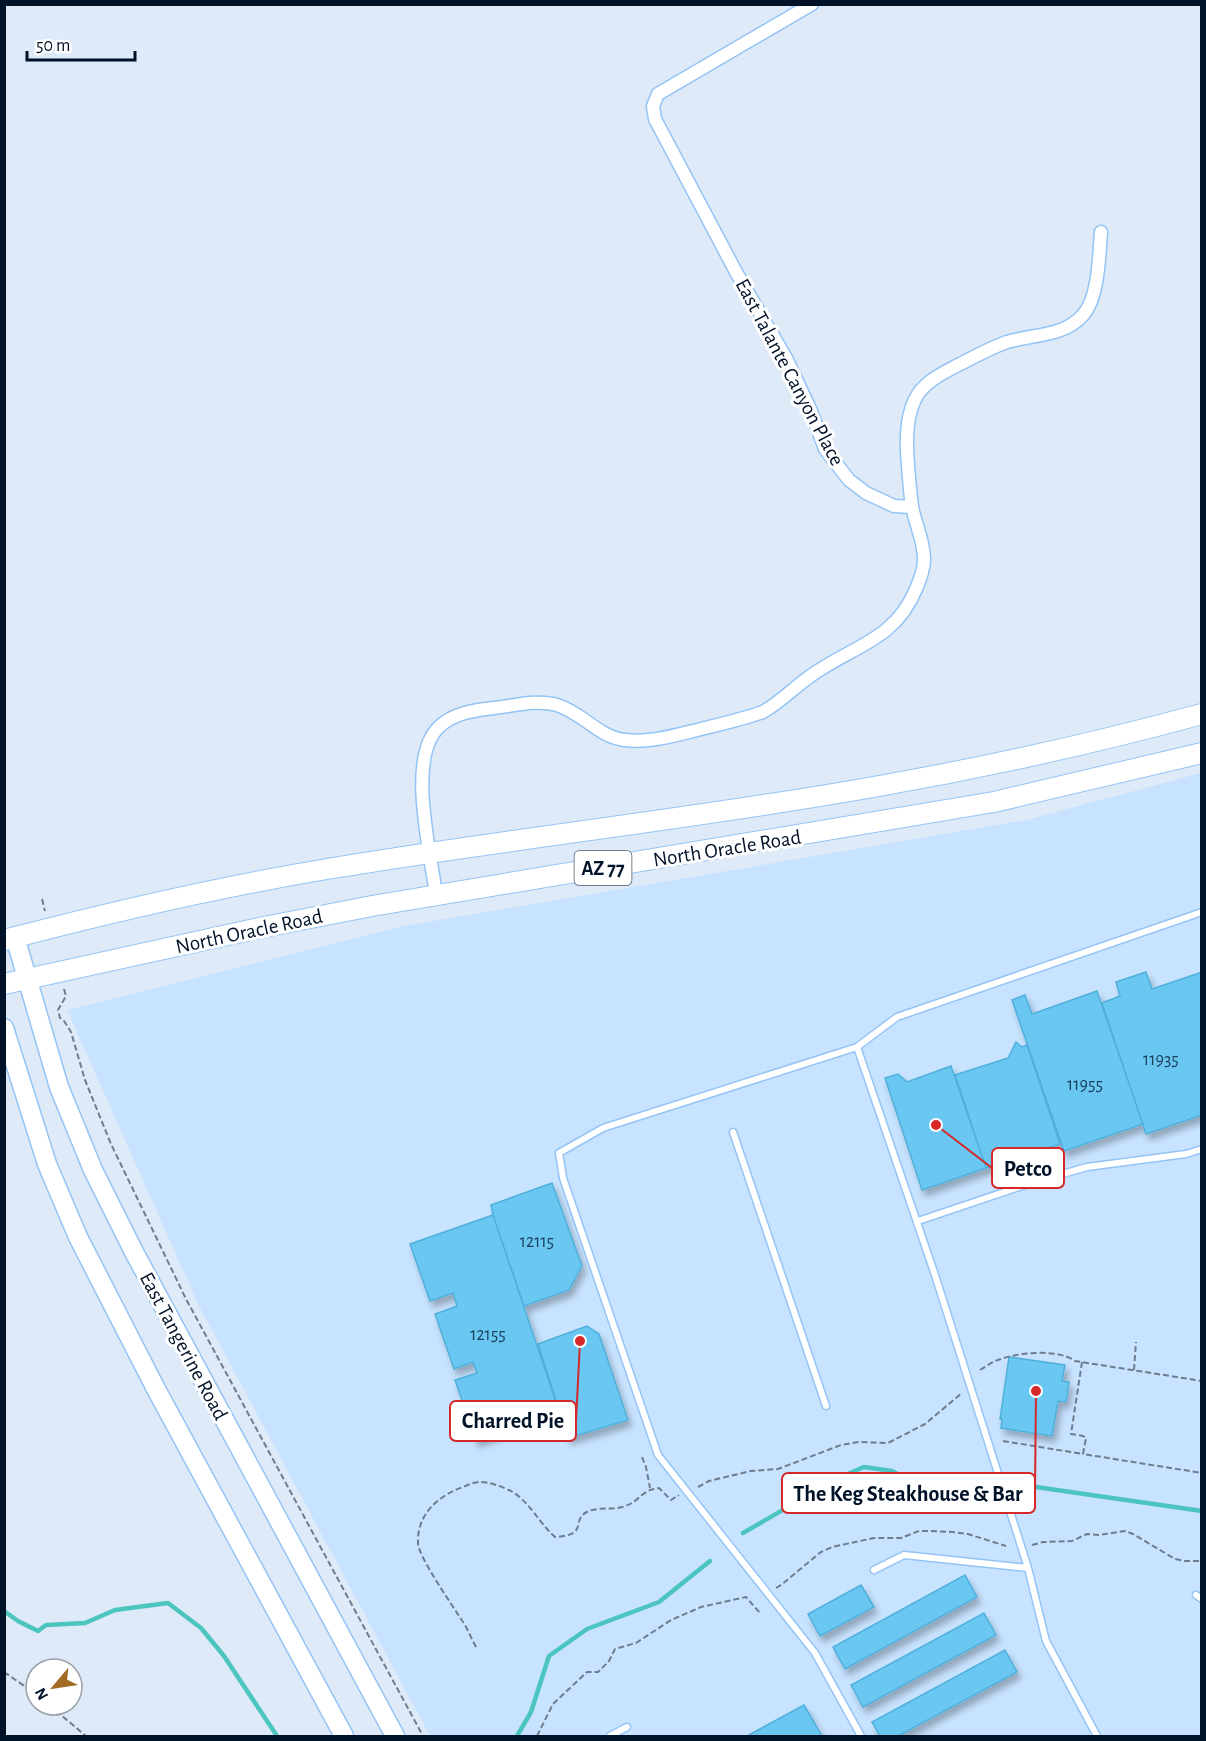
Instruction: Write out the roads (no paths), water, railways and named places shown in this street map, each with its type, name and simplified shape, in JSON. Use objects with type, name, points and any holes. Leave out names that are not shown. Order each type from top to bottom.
[{"type":"highway","name":"North Oracle Road","points":[[10,939],[56,926],[196,894],[328,869],[877,787],[984,766],[1143,730],[1202,714]]},
{"type":"highway","name":"North Oracle Road","points":[[4,984],[259,928],[436,895],[937,813],[1059,788],[1202,753]]},
{"type":"main road","name":"East Tangerine Road","points":[[10,939],[27,979],[59,1088],[112,1209],[395,1737]]},
{"type":"main road","points":[[4,1028],[47,1164],[78,1237],[156,1389],[344,1737]]},
{"type":"street","name":"East Talante Canyon Place","points":[[812,4],[658,94],[653,106],[655,119],[736,272],[786,358],[811,411],[825,449],[849,480],[866,493],[894,506],[912,507]]},
{"type":"street","points":[[436,895],[423,807],[422,774],[428,740],[448,720],[460,714],[487,709],[547,703],[569,710],[599,732],[610,737],[641,741],[660,739],[763,712],[820,669],[867,645],[884,633],[904,611],[920,580],[924,561],[923,542],[912,507],[907,441],[908,422],[916,396],[935,377],[992,348],[1010,341],[1056,332],[1066,328],[1084,314],[1095,284],[1101,231]]},
{"type":"lane","points":[[861,1737],[815,1653],[658,1455],[563,1178],[559,1153],[603,1128],[857,1047],[897,1017],[1202,912]]},
{"type":"lane","points":[[857,1047],[918,1221],[1028,1568],[1046,1641],[1097,1737]]},
{"type":"lane","points":[[733,1132],[826,1406]]},
{"type":"lane","points":[[918,1221],[1086,1167],[1186,1154],[1202,1149]]},
{"type":"lane","points":[[874,1570],[904,1556],[1028,1568]]},
{"type":"lane","points":[[610,1737],[627,1727]]},
{"type":"waterway","points":[[743,1533],[838,1478],[864,1467],[892,1471],[933,1494],[987,1494]]},
{"type":"waterway","points":[[1029,1486],[1202,1511]]},
{"type":"waterway","points":[[517,1736],[531,1712],[549,1656],[587,1629],[659,1602],[710,1561]]},
{"type":"waterway","points":[[4,1611],[38,1631],[46,1625],[85,1623],[115,1610],[168,1603],[201,1628],[224,1656],[277,1736]]},
{"type":"place","name":"Petco","points":[[936,1125]]},
{"type":"place","name":"Charred Pie","points":[[580,1341]]},
{"type":"place","name":"The Keg Steakhouse & Bar","points":[[1036,1391]]}]
